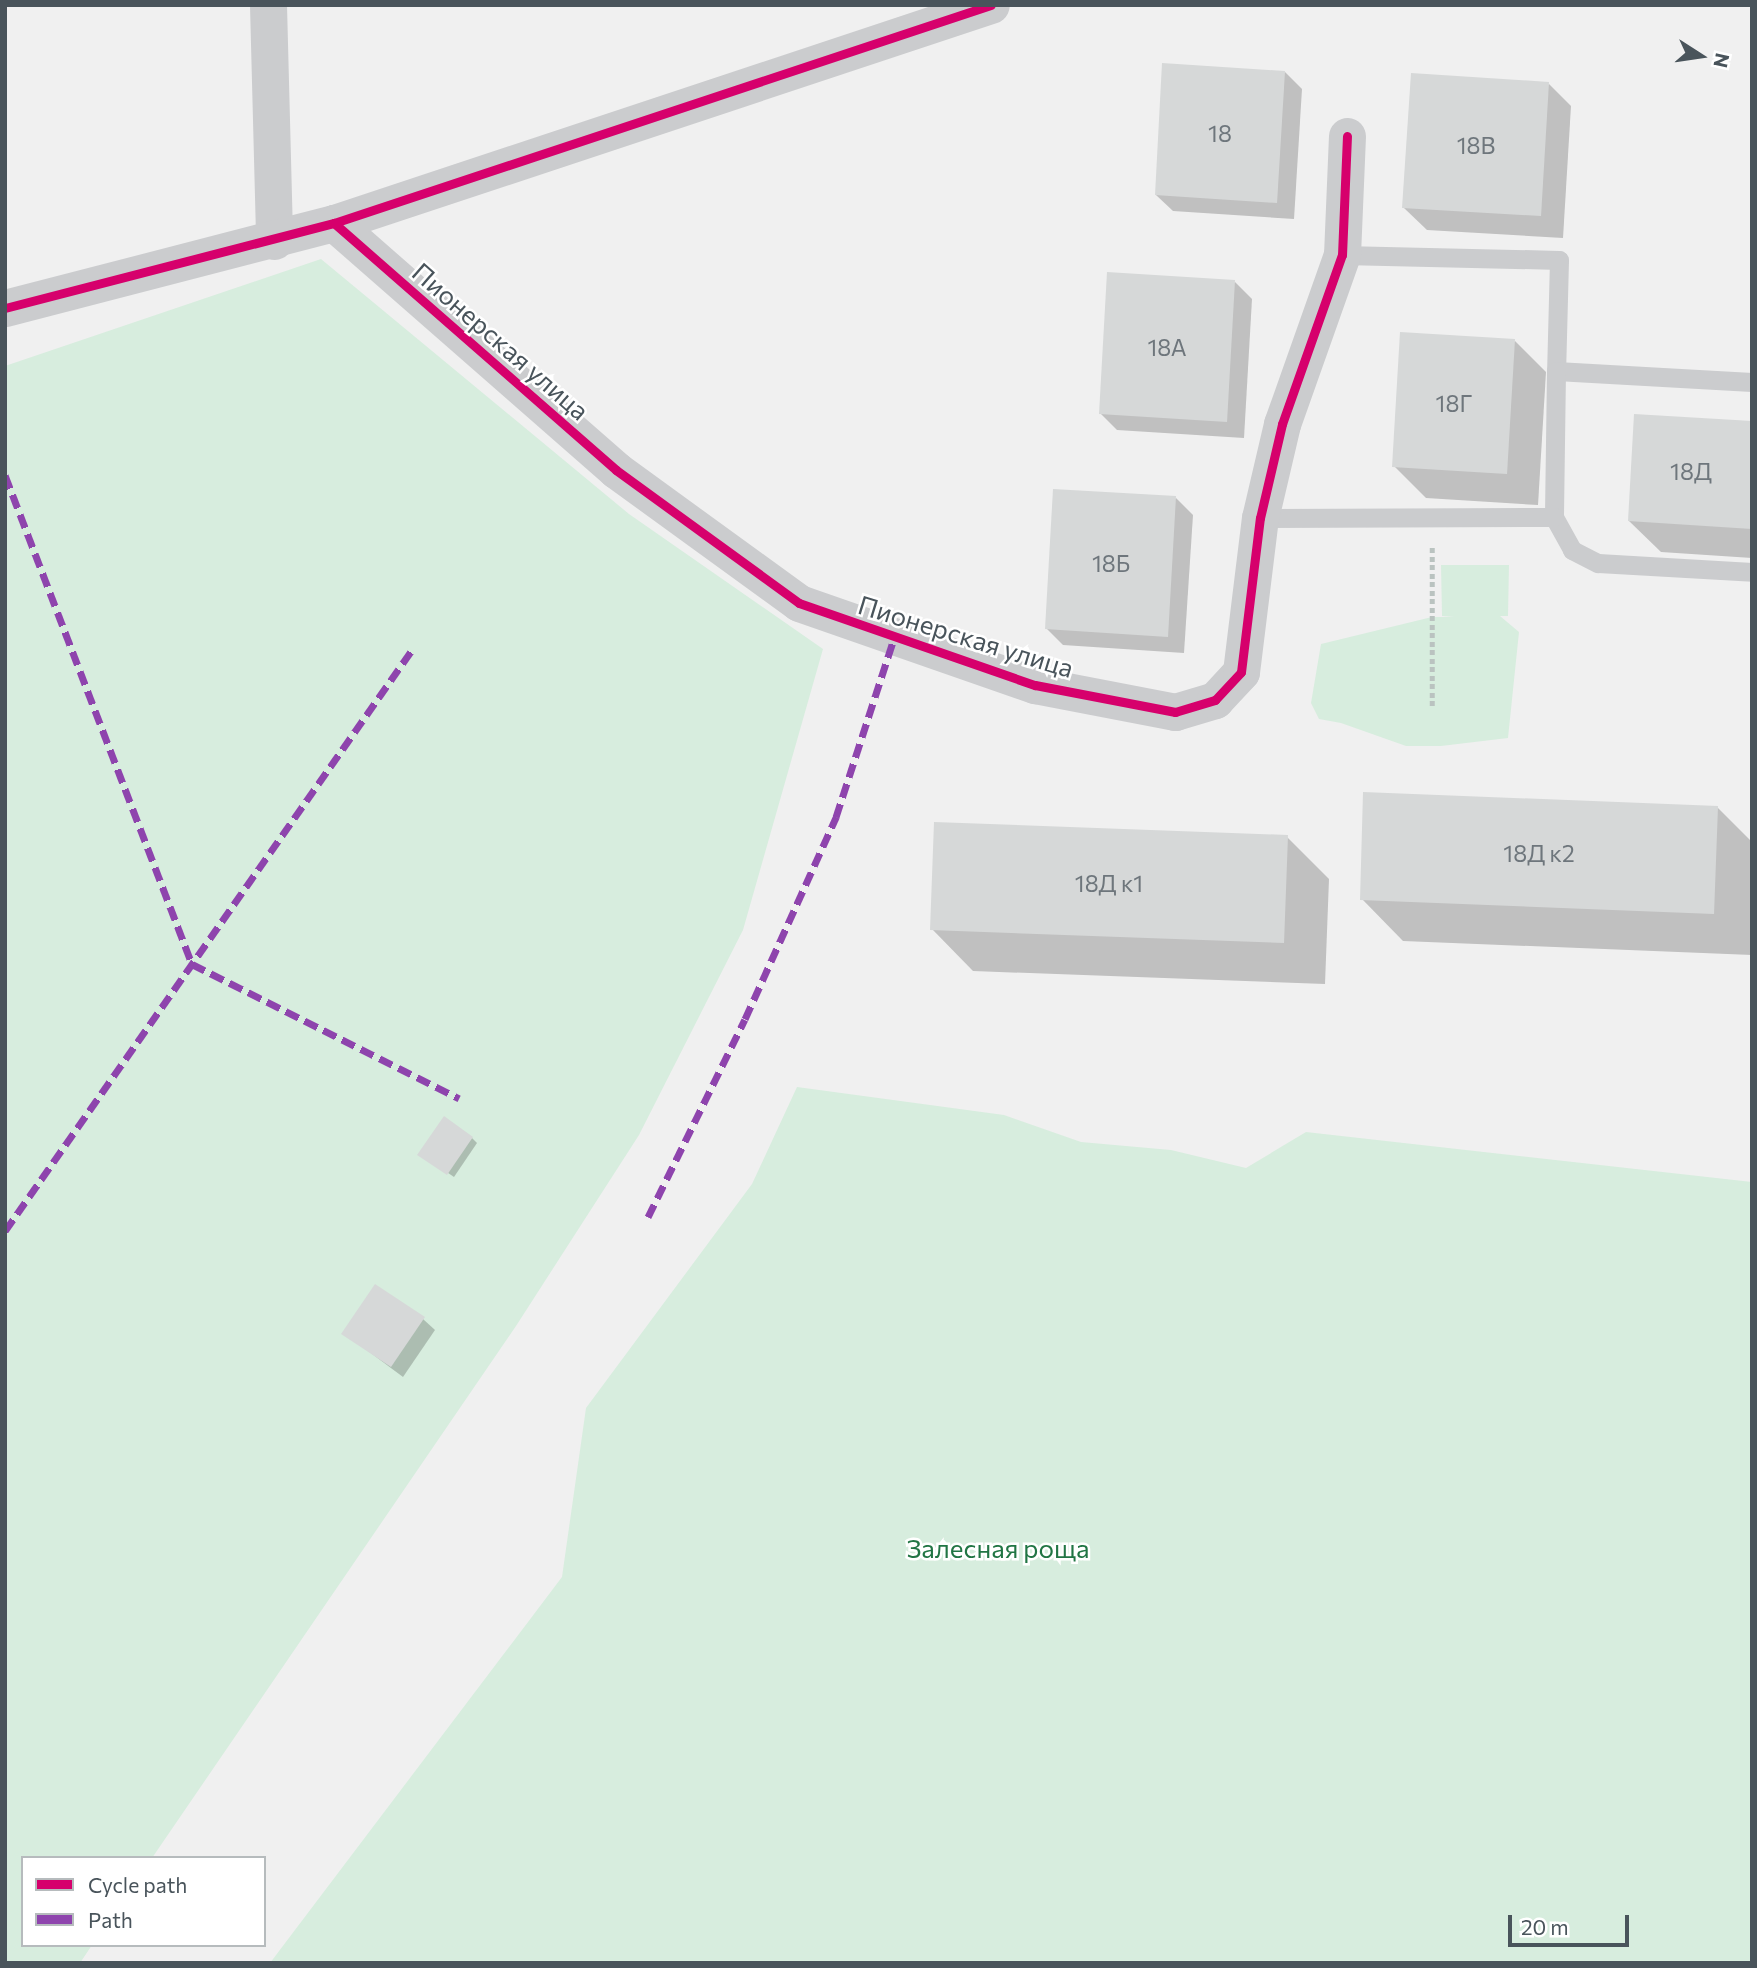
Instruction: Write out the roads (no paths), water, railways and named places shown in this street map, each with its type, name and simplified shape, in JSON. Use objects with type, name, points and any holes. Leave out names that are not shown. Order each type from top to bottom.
[{"type":"street","points":[[268,5],[274,241]]},
{"type":"street","points":[[5,308],[274,241],[334,223],[991,5]]},
{"type":"street","name":"Пионерская улица","points":[[334,223],[616,470],[799,603],[1035,685],[1175,712],[1215,701],[1241,672],[1260,518],[1282,425],[1342,255],[1347,135]]},
{"type":"lane","points":[[1342,255],[1559,260],[1555,517],[1572,550],[1598,563],[1752,572]]},
{"type":"lane","points":[[1556,371],[1752,382]]},
{"type":"lane","points":[[1260,518],[1555,517]]},
{"type":"park label","name":"Залесная роща","points":[[998,1548]]}]
